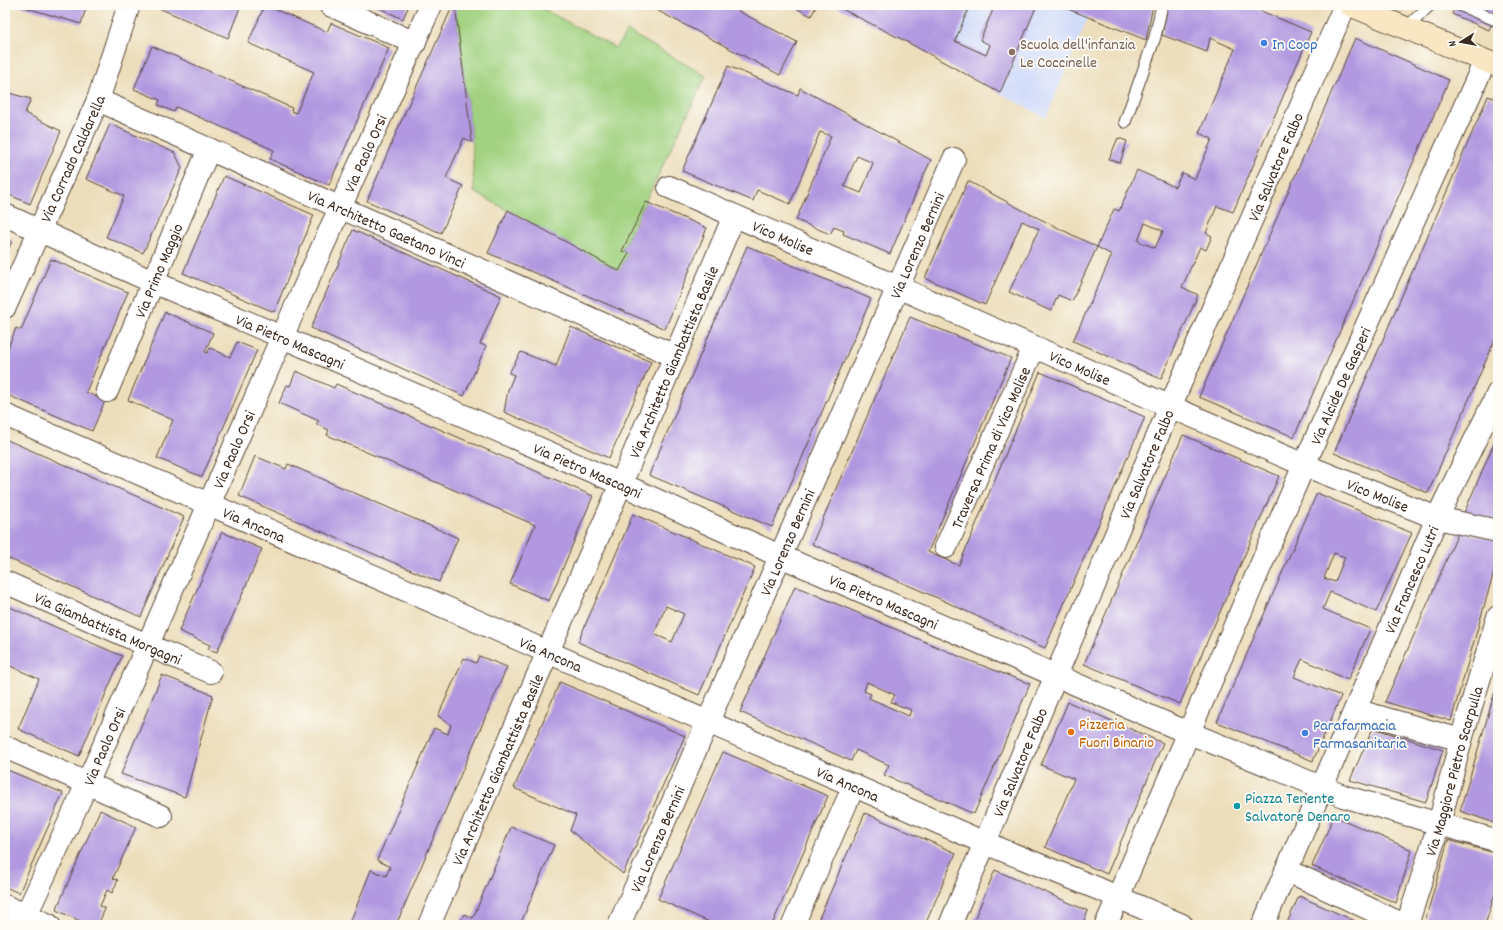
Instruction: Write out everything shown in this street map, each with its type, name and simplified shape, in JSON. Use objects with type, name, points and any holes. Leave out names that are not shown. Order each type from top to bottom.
[{"type":"main road","points":[[1350,5],[1492,63]]},
{"type":"street","name":"Via Corrado Caldarella","points":[[5,307],[98,100],[129,5]]},
{"type":"street","points":[[330,5],[414,43]]},
{"type":"street","name":"Via Paolo Orsi","points":[[23,920],[86,784],[282,337],[431,5]]},
{"type":"street","name":"Via Salvatore Falbo","points":[[950,925],[1170,407],[1345,5]]},
{"type":"street","name":"Via Alcide De Gasperi","points":[[1108,922],[1109,893],[1180,729],[1198,713],[1304,465],[1492,63]]},
{"type":"street","name":"Via Architetto Gaetano Vinci","points":[[98,100],[675,356]]},
{"type":"street","name":"Via Primo Maggio","points":[[107,391],[209,149]]},
{"type":"street","name":"Via Lorenzo Bernini","points":[[619,925],[954,159]]},
{"type":"street","name":"Vico Molise","points":[[669,187],[1304,465],[1437,518],[1498,530]]},
{"type":"street","name":"Via Pietro Mascagni","points":[[5,215],[153,282],[621,484],[780,556],[1180,729],[1326,779],[1343,796],[1439,824]]},
{"type":"street","name":"Via Architetto Giambattista Basile","points":[[429,925],[621,484],[734,216]]},
{"type":"street","name":"Traversa Prima di Vico Molise","points":[[946,547],[1034,347]]},
{"type":"street","name":"Via Francesco Lutri","points":[[1263,925],[1437,518],[1498,393]]},
{"type":"street","name":"Via Ancona","points":[[5,415],[985,843],[1109,893],[1182,925]]},
{"type":"street","name":"Via Giambattista Morgagni","points":[[5,582],[146,645],[211,672]]},
{"type":"street","name":"Via Maggiore Pietro Scarpulla","points":[[1407,925],[1439,824],[1461,740],[1498,617]]},
{"type":"street","points":[[1355,710],[1461,740]]},
{"type":"street","points":[[5,747],[161,816]]},
{"type":"street","points":[[793,925],[854,785]]},
{"type":"street","points":[[1439,824],[1498,841]]},
{"type":"street","points":[[1286,870],[1404,925]]},
{"type":"street","points":[[5,906],[23,920],[49,925]]},
{"type":"lane","points":[[1125,122],[1155,37],[1162,5]]},
{"type":"lane","points":[[1406,28],[1430,5]]},
{"type":"lane","points":[[1459,5],[1498,22]]},
{"type":"shaded area","name":"Scuola dell'infanzia Le Coccinelle","points":[[970,5],[1058,5],[1088,17],[1046,118],[945,63]]},
{"type":"green space","points":[[455,5],[536,5],[616,48],[627,31],[706,76],[622,250],[629,253],[619,271],[474,192],[472,142]]},
{"type":"building","points":[[17,5],[87,5],[81,24]]},
{"type":"building","points":[[154,5],[241,5],[228,38]]},
{"type":"building","points":[[265,5],[327,32],[331,23],[389,48],[329,185],[270,159],[274,150],[176,107],[174,112],[158,105],[160,100],[134,89],[152,46],[292,108],[291,111],[296,113],[314,72],[248,43]]},
{"type":"building","points":[[373,5],[409,5],[403,19]]},
{"type":"building","points":[[453,5],[455,5],[472,142],[464,138],[446,178],[463,186],[441,233],[367,201]]},
{"type":"building","points":[[647,5],[727,5],[797,42],[780,75]]},
{"type":"building","points":[[790,5],[817,5],[811,16]]},
{"type":"building","points":[[839,5],[970,5],[955,41],[986,55],[990,45],[980,40],[995,5],[1037,5],[1000,93],[909,43],[838,7]]},
{"type":"building","points":[[1058,5],[1153,5],[1146,40]]},
{"type":"building","points":[[1168,5],[1247,5],[1311,32],[1233,212],[1217,206],[1206,233],[1212,236],[1206,250],[1200,247],[1182,287],[1198,295],[1161,379],[1073,341],[1112,255],[1097,247],[1114,209],[1119,211],[1137,170],[1175,187],[1182,173],[1195,179],[1212,139],[1199,133],[1235,49],[1210,38],[1207,52],[1162,35]],"holes":[[[1145,223],[1163,231],[1155,248],[1138,241]]]},
{"type":"building","points":[[1456,5],[1498,5],[1498,10],[1489,30],[1452,14]]},
{"type":"building","points":[[1355,38],[1449,80],[1294,437],[1199,397]]},
{"type":"building","points":[[728,66],[798,95],[800,88],[931,160],[890,254],[843,234],[844,231],[834,227],[830,234],[796,220],[831,136],[820,132],[790,204],[757,190],[753,201],[682,171]],"holes":[[[857,156],[873,163],[861,193],[844,186]]]},
{"type":"building","points":[[5,92],[31,99],[25,113],[61,131],[30,204],[5,193]]},
{"type":"building","points":[[1488,96],[1498,100],[1498,333],[1428,493],[1334,453]]},
{"type":"building","points":[[110,124],[175,153],[182,168],[143,253],[106,237],[124,196],[86,179]]},
{"type":"building","points":[[1118,138],[1127,141],[1120,163],[1109,159]]},
{"type":"building","points":[[224,176],[314,215],[274,312],[183,273]]},
{"type":"building","points":[[968,181],[1097,247],[1072,301],[1058,295],[1051,311],[1009,292],[1039,229],[1022,221],[985,305],[925,278]]},
{"type":"building","points":[[646,202],[707,228],[665,329],[488,253],[508,210],[619,271],[629,253],[622,251]]},
{"type":"building","points":[[353,230],[501,296],[480,344],[486,346],[464,396],[311,328]]},
{"type":"building","points":[[5,238],[12,241],[5,257]]},
{"type":"building","points":[[747,246],[871,299],[772,527],[649,475]]},
{"type":"building","points":[[51,259],[128,292],[86,392],[105,401],[92,431],[5,394],[5,355],[16,328],[21,330]]},
{"type":"building","points":[[165,312],[213,333],[205,352],[207,353],[210,348],[230,357],[237,342],[257,350],[202,477],[157,458],[173,420],[128,400]]},
{"type":"building","points":[[910,317],[1011,358],[928,552],[953,563],[959,565],[1040,372],[1145,417],[1045,648],[940,599],[812,544]]},
{"type":"building","points":[[571,327],[651,362],[609,458],[504,412],[508,390],[514,375],[509,373],[521,352],[556,366]]},
{"type":"building","points":[[296,371],[334,388],[336,384],[593,496],[549,601],[510,584],[535,525],[327,435],[329,430],[316,424],[319,421],[279,403],[287,385],[290,386]]},
{"type":"building","points":[[1498,434],[1498,520],[1464,513]]},
{"type":"building","points":[[1183,435],[1279,476],[1180,704],[1084,664]]},
{"type":"building","points":[[5,439],[184,517],[141,617],[5,557]]},
{"type":"building","points":[[255,456],[286,469],[288,464],[458,538],[439,582],[239,496]]},
{"type":"building","points":[[1317,493],[1412,533],[1376,612],[1330,592],[1323,609],[1370,629],[1348,680],[1302,659],[1294,677],[1341,696],[1313,761],[1217,722]],"holes":[[[1334,553],[1345,557],[1335,582],[1324,578]]]},
{"type":"building","points":[[633,514],[755,567],[699,695],[578,642]],"holes":[[[666,606],[684,614],[672,642],[654,634]]]},
{"type":"building","points":[[1459,531],[1498,541],[1498,558],[1451,721],[1385,702]]},
{"type":"building","points":[[222,532],[262,549],[217,652],[208,649],[210,645],[179,631]]},
{"type":"building","points":[[795,586],[963,658],[1030,684],[974,814],[884,775],[889,765],[856,750],[851,761],[740,712]],"holes":[[[867,682],[895,695],[891,702],[911,710],[909,716],[869,698],[871,694],[864,691]]]},
{"type":"building","points":[[5,605],[122,656],[79,756],[18,729],[39,679],[10,666],[5,677]]},
{"type":"building","points":[[479,656],[507,667],[396,925],[349,925],[371,870],[386,876],[390,867],[377,860],[434,728],[448,734],[451,725],[438,716],[464,658],[476,663]]},
{"type":"building","points":[[162,675],[213,695],[185,797],[121,774]]},
{"type":"building","points":[[1498,681],[1498,824],[1460,811]]},
{"type":"building","points":[[560,682],[685,736],[623,874],[570,830],[576,815],[514,788]]},
{"type":"building","points":[[1068,702],[1163,743],[1107,874],[1045,847],[1074,779],[1041,765]]},
{"type":"building","points":[[1373,728],[1443,750],[1426,802],[1350,780]]},
{"type":"building","points":[[723,752],[828,796],[772,925],[716,925],[658,899]]},
{"type":"building","points":[[5,769],[63,793],[19,893],[5,887]]},
{"type":"building","points":[[100,810],[136,827],[113,878],[118,880],[112,893],[107,890],[100,906],[105,909],[98,925],[89,925],[56,910]]},
{"type":"building","points":[[865,813],[956,853],[925,925],[816,925]]},
{"type":"building","points":[[1334,816],[1412,850],[1396,903],[1312,866]]},
{"type":"building","points":[[511,827],[554,845],[520,925],[459,925],[464,914],[473,918]]},
{"type":"building","points":[[1448,840],[1498,854],[1498,885],[1485,925],[1424,925]]},
{"type":"building","points":[[995,870],[1088,911],[1082,925],[972,925]]},
{"type":"building","points":[[1299,896],[1364,925],[1286,925]]},
{"type":"place","name":"In Coop","points":[[1264,43]]},
{"type":"place","name":"Scuola dell'infanzia Le Coccinelle","points":[[1012,52]]},
{"type":"place","name":"Pizzeria Fuori Binario","points":[[1071,732]]},
{"type":"place","name":"Parafarmacia Farmasanitaria","points":[[1305,733]]},
{"type":"place","name":"Piazza Tenente Salvatore Denaro","points":[[1237,806]]}]
